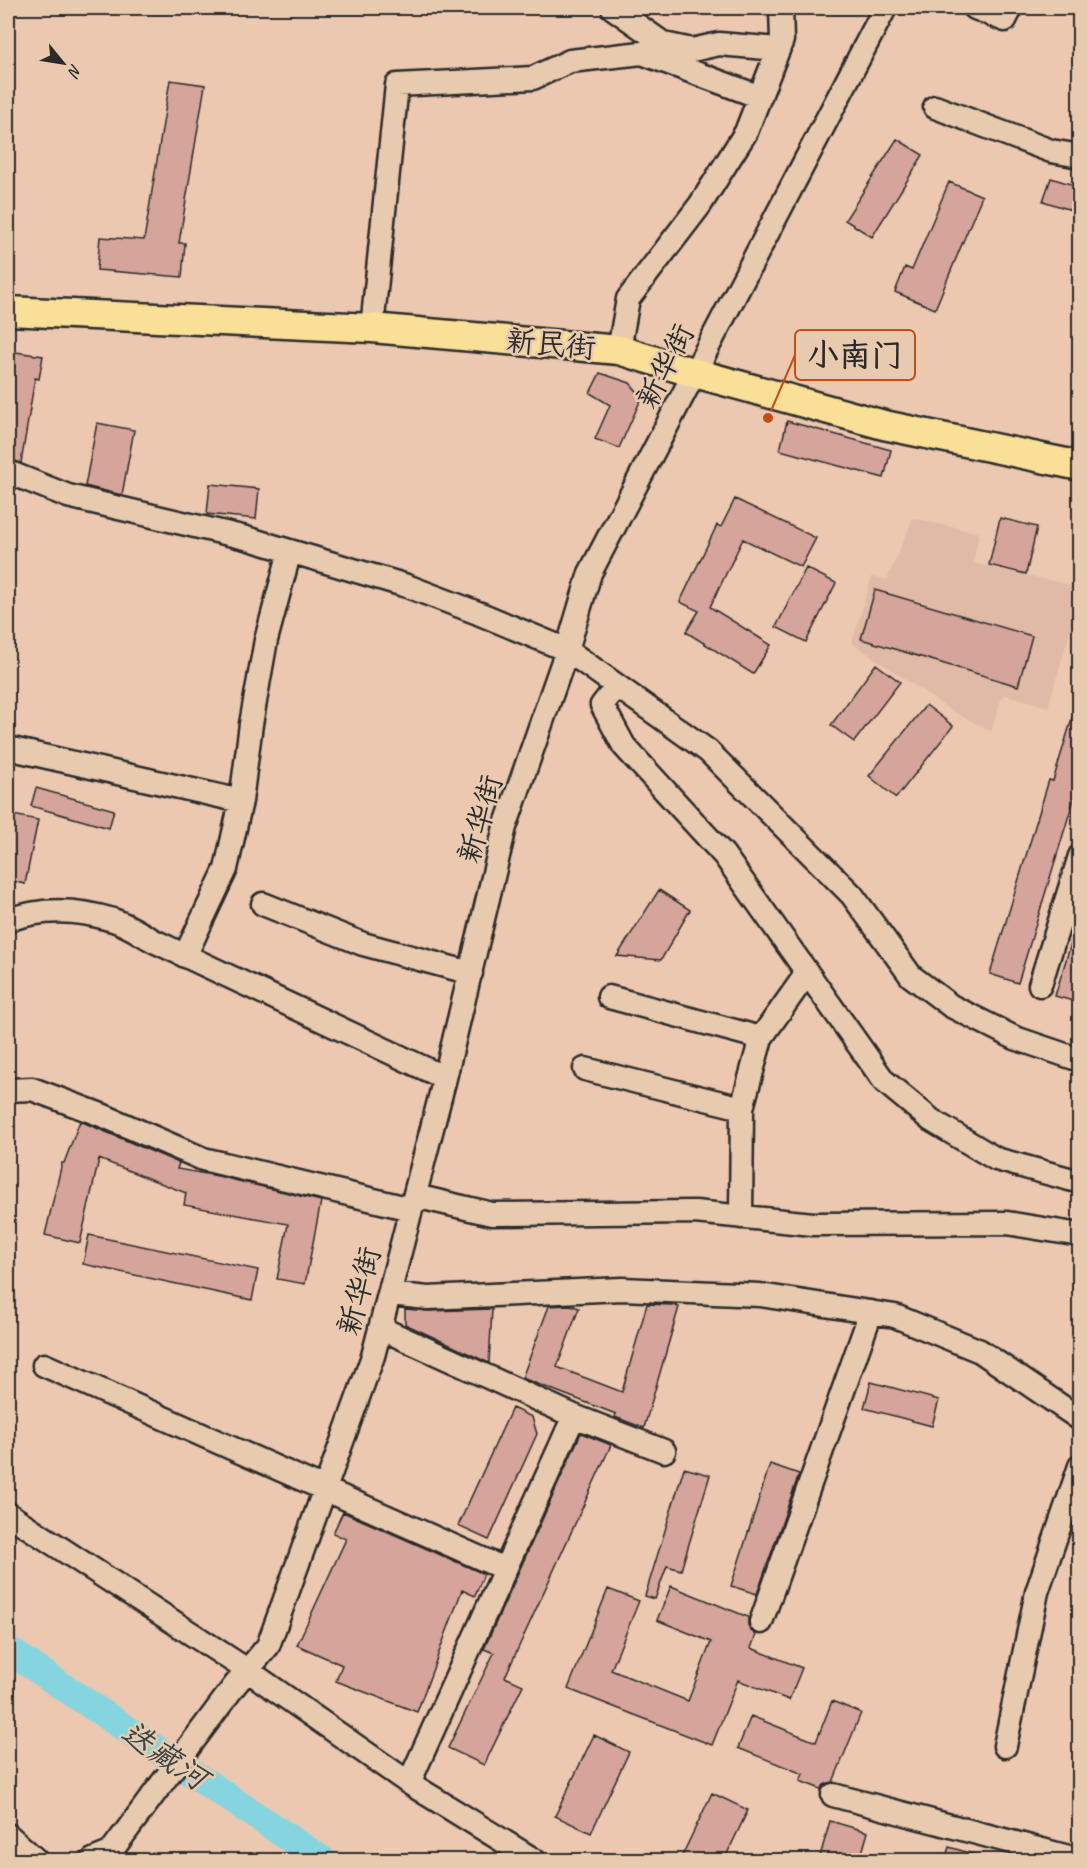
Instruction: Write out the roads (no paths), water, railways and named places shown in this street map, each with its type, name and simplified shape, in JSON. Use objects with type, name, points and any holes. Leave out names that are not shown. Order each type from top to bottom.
[{"type":"main road","name":"新民街","points":[[8,311],[372,328],[619,350],[884,425],[1080,466]]},
{"type":"street","points":[[612,8],[664,44],[692,50],[719,44],[778,49]]},
{"type":"street","points":[[619,350],[628,299],[700,205],[746,132],[782,40],[781,8]]},
{"type":"street","points":[[975,8],[1005,20],[1011,8]]},
{"type":"street","name":"新华街","points":[[102,1857],[267,1646],[373,1356],[445,1078],[505,827],[567,650],[590,573],[881,9]]},
{"type":"street","points":[[372,328],[397,85],[533,78],[570,61],[642,53],[760,97]]},
{"type":"street","points":[[935,107],[1051,152],[1080,156]]},
{"type":"street","points":[[8,472],[68,496],[246,538],[407,586],[567,650],[708,751],[852,895],[911,976],[951,1006],[1015,1038],[1080,1060]]},
{"type":"street","points":[[185,956],[226,869],[241,801],[251,724],[266,640],[290,551]]},
{"type":"street","points":[[617,686],[602,705],[624,746],[724,855],[884,1081],[931,1120],[996,1159],[1080,1182]]},
{"type":"street","points":[[12,749],[241,801]]},
{"type":"street","points":[[1040,985],[1080,856]]},
{"type":"street","points":[[263,904],[363,944],[471,973]]},
{"type":"street","points":[[8,920],[26,913],[71,911],[114,920],[185,956],[445,1078]]},
{"type":"street","points":[[741,1217],[742,1108],[761,1038],[807,973]]},
{"type":"street","points":[[609,997],[761,1038]]},
{"type":"street","points":[[585,1069],[742,1108]]},
{"type":"street","points":[[8,1090],[32,1089],[104,1116],[203,1159],[413,1202],[492,1214],[695,1212],[813,1224],[1007,1223],[1080,1234]]},
{"type":"street","points":[[389,1294],[428,1298],[621,1289],[760,1295],[895,1316],[980,1351],[1080,1419]]},
{"type":"street","points":[[761,1622],[871,1312]]},
{"type":"street","points":[[380,1328],[574,1416],[664,1451]]},
{"type":"street","points":[[44,1365],[505,1569]]},
{"type":"street","points":[[409,1783],[574,1416]]},
{"type":"street","points":[[1005,1746],[1037,1592],[1080,1466]]},
{"type":"street","points":[[8,1514],[241,1678],[534,1860]]},
{"type":"street","points":[[833,1796],[1080,1860]]},
{"type":"street","points":[[8,1835],[36,1860]]},
{"type":"waterway","name":"迭藏河","points":[[8,1650],[322,1860]]},
{"type":"place","name":"小南门","points":[[768,418]]}]
